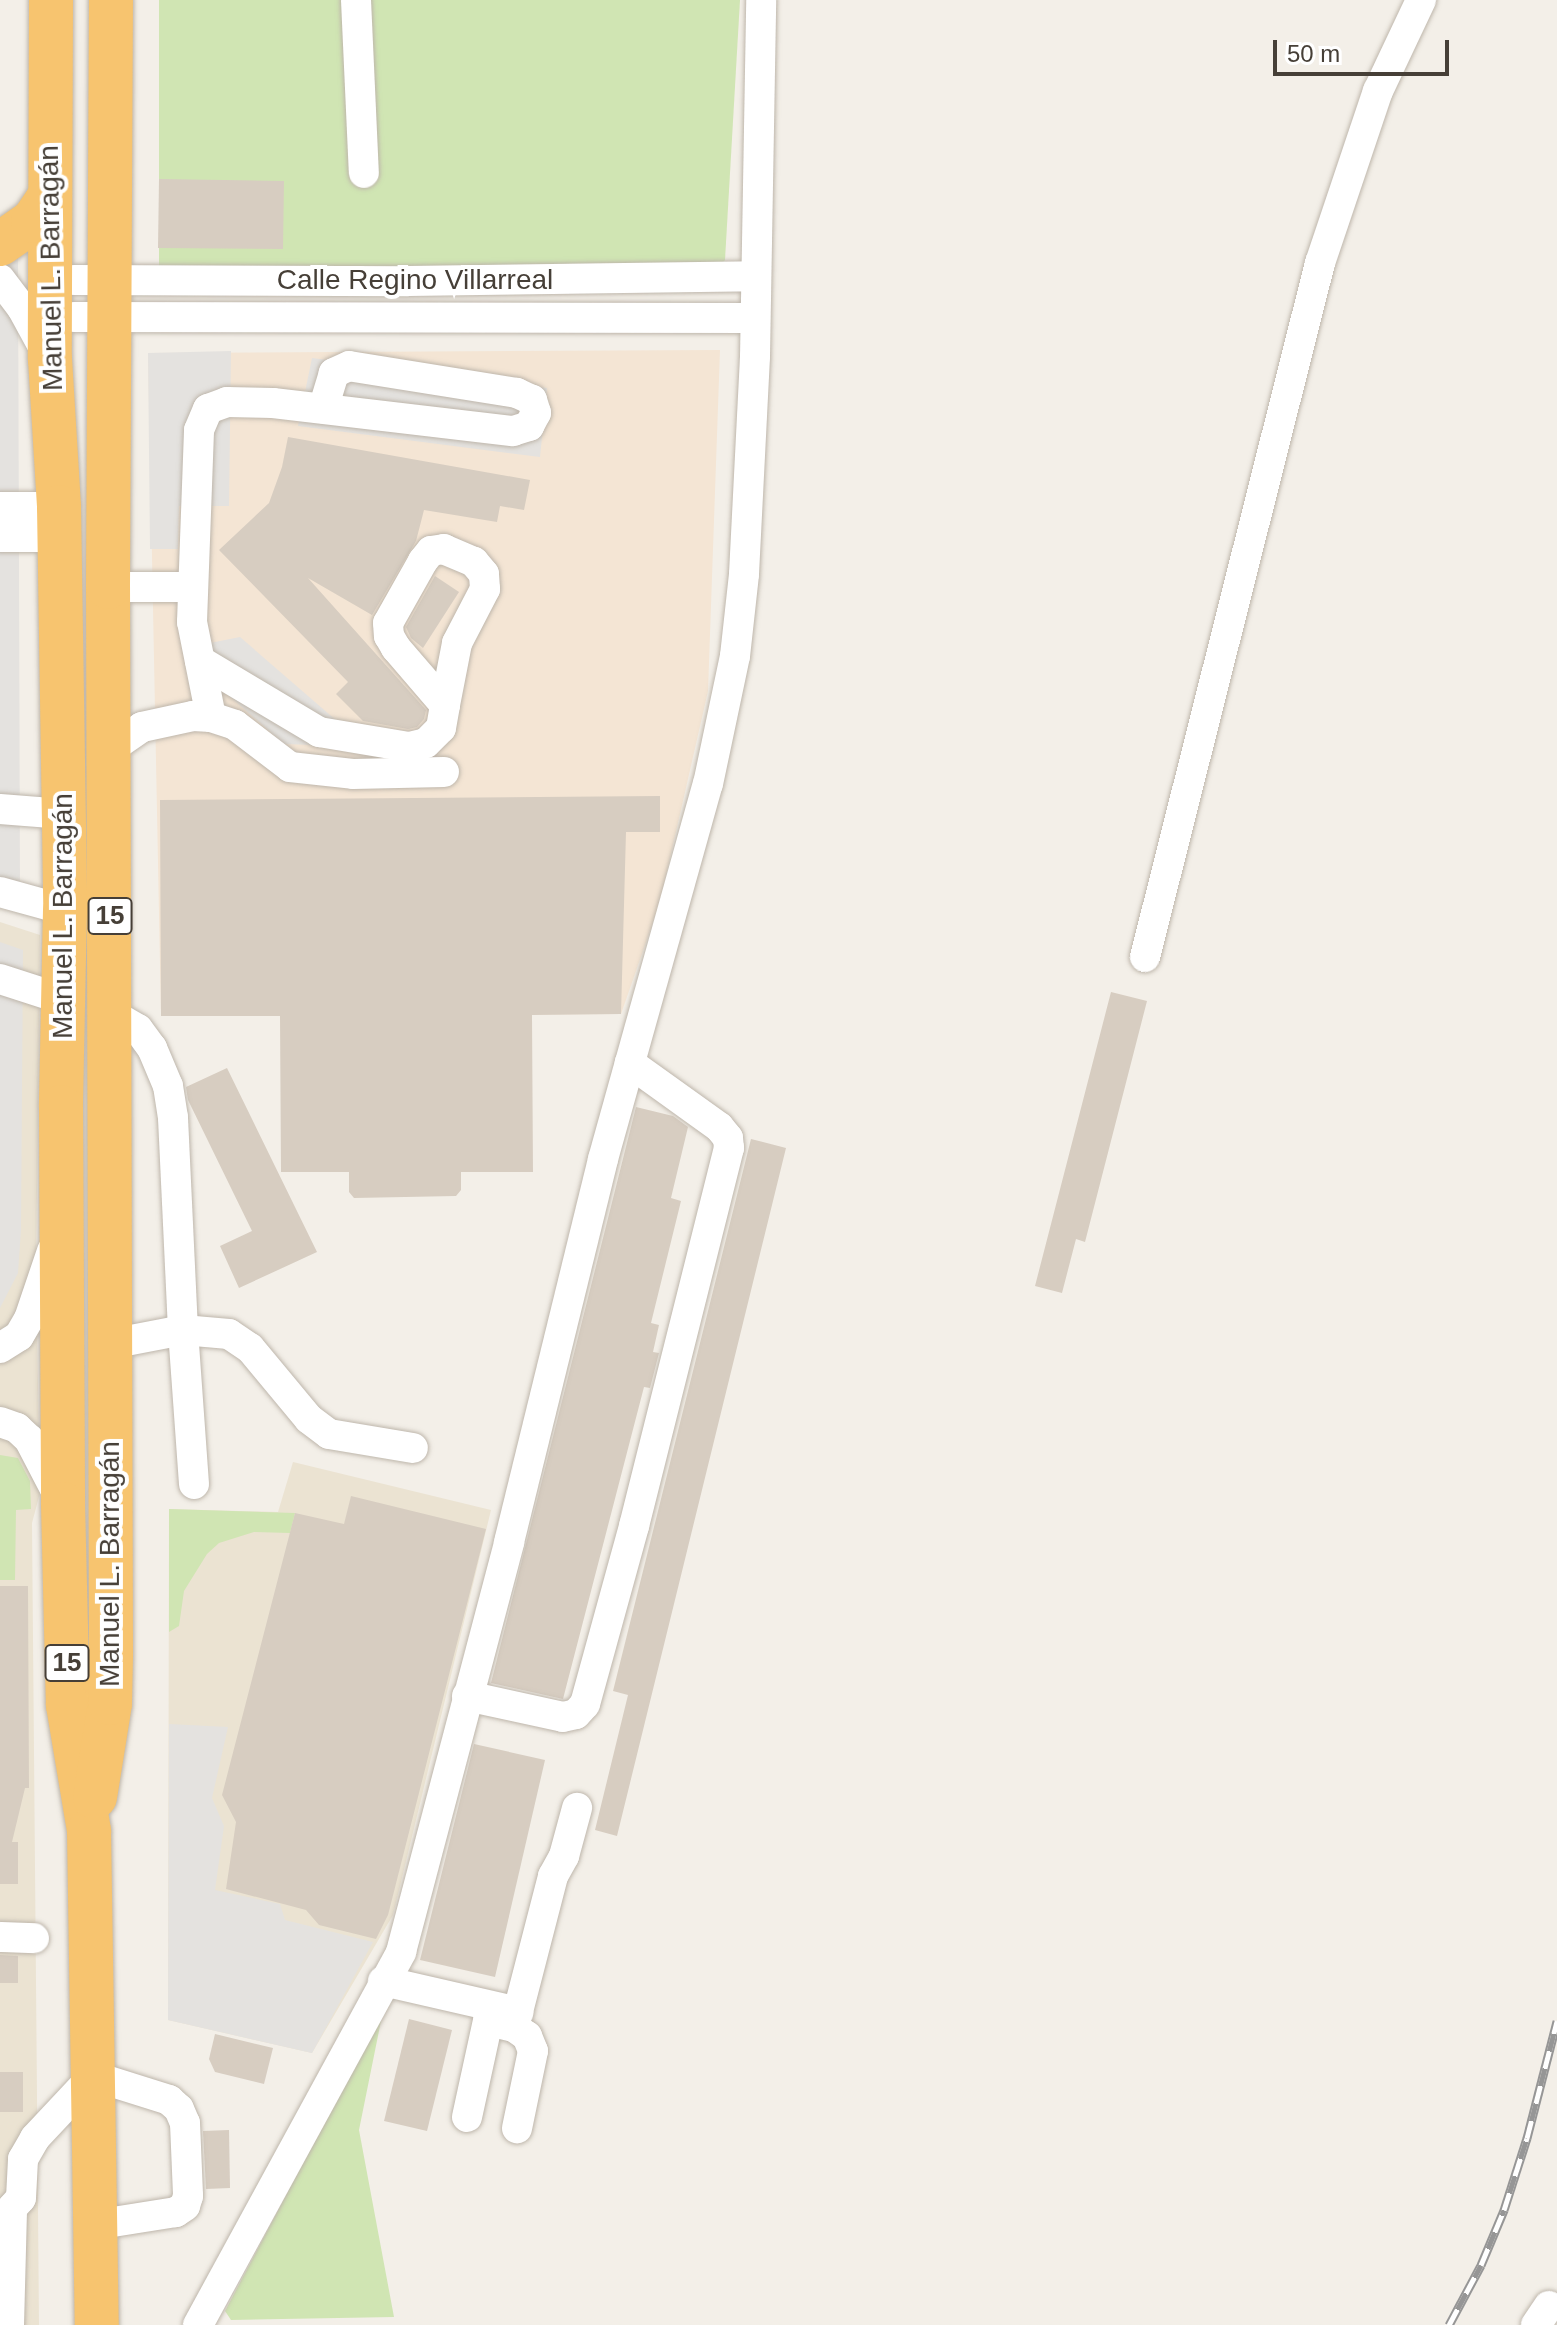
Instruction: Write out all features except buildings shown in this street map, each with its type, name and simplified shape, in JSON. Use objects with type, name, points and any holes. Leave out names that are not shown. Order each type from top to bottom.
[{"type":"highway","name":"Manuel L. Barragán","points":[[51,0],[49,197],[83,296],[50,359],[59,522],[64,814],[61,1223],[63,1504],[68,1705],[89,1831],[97,2325]]},
{"type":"highway","name":"Manuel L. Barragán","points":[[89,1831],[110,1703],[109,750],[108,577],[83,296],[111,0]]},
{"type":"highway","points":[[51,56],[66,104],[83,296],[73,468],[59,522]]},
{"type":"highway","points":[[0,244],[33,221],[49,197]]},
{"type":"street","points":[[356,0],[364,173]]},
{"type":"street","points":[[198,2325],[401,1952],[509,1542],[603,1159],[708,784],[735,656],[744,574],[755,318],[761,0]]},
{"type":"street","points":[[1145,957],[1324,249],[1373,106],[1421,0]]},
{"type":"street","points":[[0,269],[83,296]]},
{"type":"street","name":"Calle Regino Villarreal","points":[[83,296],[212,281],[756,276]]},
{"type":"street","points":[[0,279],[22,308],[50,359]]},
{"type":"street","points":[[211,317],[212,281]]},
{"type":"street","points":[[408,281],[409,318]]},
{"type":"street","name":"Calle Regino Villarreal","points":[[83,296],[211,317],[755,318]]},
{"type":"street","points":[[211,717],[192,622],[199,430],[208,409],[227,402],[323,408],[513,431],[529,426],[536,413],[532,400],[517,393],[349,366],[334,373],[323,408]]},
{"type":"street","points":[[0,507],[59,522]]},
{"type":"street","points":[[0,537],[59,522]]},
{"type":"street","points":[[200,661],[319,732],[409,747],[426,743],[441,728],[457,643],[485,589],[484,574],[474,562],[444,549],[431,551],[423,561],[388,623],[389,636],[396,648],[445,705]]},
{"type":"street","points":[[108,577],[193,576]]},
{"type":"street","points":[[109,750],[142,727],[160,721],[177,716],[211,717],[235,725],[290,767],[353,774],[444,772]]},
{"type":"street","points":[[0,809],[64,814]]},
{"type":"street","points":[[0,892],[65,910]]},
{"type":"street","points":[[0,979],[62,999]]},
{"type":"street","points":[[110,1013],[138,1029],[152,1048],[168,1086],[173,1118],[194,1484]]},
{"type":"street","points":[[467,1696],[563,1717],[576,1714],[585,1704],[634,1526],[729,1148],[728,1138],[719,1127],[630,1063]]},
{"type":"street","points":[[0,1348],[19,1336],[29,1319],[61,1223]]},
{"type":"street","points":[[110,1344],[183,1330],[229,1334],[250,1348],[309,1419],[329,1434],[413,1448]]},
{"type":"street","points":[[0,1422],[17,1428],[29,1439],[63,1504]]},
{"type":"street","points":[[516,2019],[553,1876],[564,1856],[577,1808]]},
{"type":"street","points":[[0,1937],[34,1938]]},
{"type":"street","points":[[383,1981],[516,2019],[533,2051],[517,2128]]},
{"type":"street","points":[[467,2117],[488,2021],[516,2019]]},
{"type":"street","points":[[9,2325],[12,2208],[21,2198],[23,2159],[35,2138],[93,2076],[169,2100],[179,2109],[185,2123],[188,2196],[185,2206],[176,2212],[94,2225]]},
{"type":"shaded area","points":[[0,238],[18,244],[20,896],[0,889]]},
{"type":"shaded area","points":[[720,350],[708,691],[660,902],[621,1014],[161,1016],[148,353]]},
{"type":"shaded area","points":[[231,351],[229,506],[179,506],[178,549],[150,549],[148,353]]},
{"type":"shaded area","points":[[312,358],[547,388],[540,457],[298,426]]},
{"type":"shaded area","points":[[240,637],[367,747],[284,744],[226,693],[200,645]]},
{"type":"shaded area","points":[[0,922],[40,935],[36,1276],[40,1493],[32,1523],[39,2325],[0,2325]]},
{"type":"shaded area","points":[[0,942],[23,950],[21,1230],[18,1273],[0,1308]]},
{"type":"shaded area","points":[[293,1462],[491,1510],[393,1915],[312,2053],[168,2020],[169,1509],[278,1512]]},
{"type":"shaded area","points":[[169,1724],[228,1727],[212,1798],[224,1826],[215,1890],[280,1904],[285,1920],[373,1942],[312,2053],[168,2020]]},
{"type":"green space","points":[[159,0],[740,0],[725,260],[721,265],[159,271]]},
{"type":"green space","points":[[0,1455],[18,1458],[30,1481],[31,1509],[16,1510],[15,1580],[0,1580]]},
{"type":"green space","points":[[169,1509],[295,1513],[290,1533],[254,1532],[219,1543],[207,1554],[184,1591],[179,1626],[169,1632]]},
{"type":"green space","points":[[383,2011],[359,2130],[394,2317],[231,2320],[225,2311]]},
{"type":"railway","points":[[1449,2325],[1481,2265],[1504,2210],[1527,2138],[1557,2021]]}]
